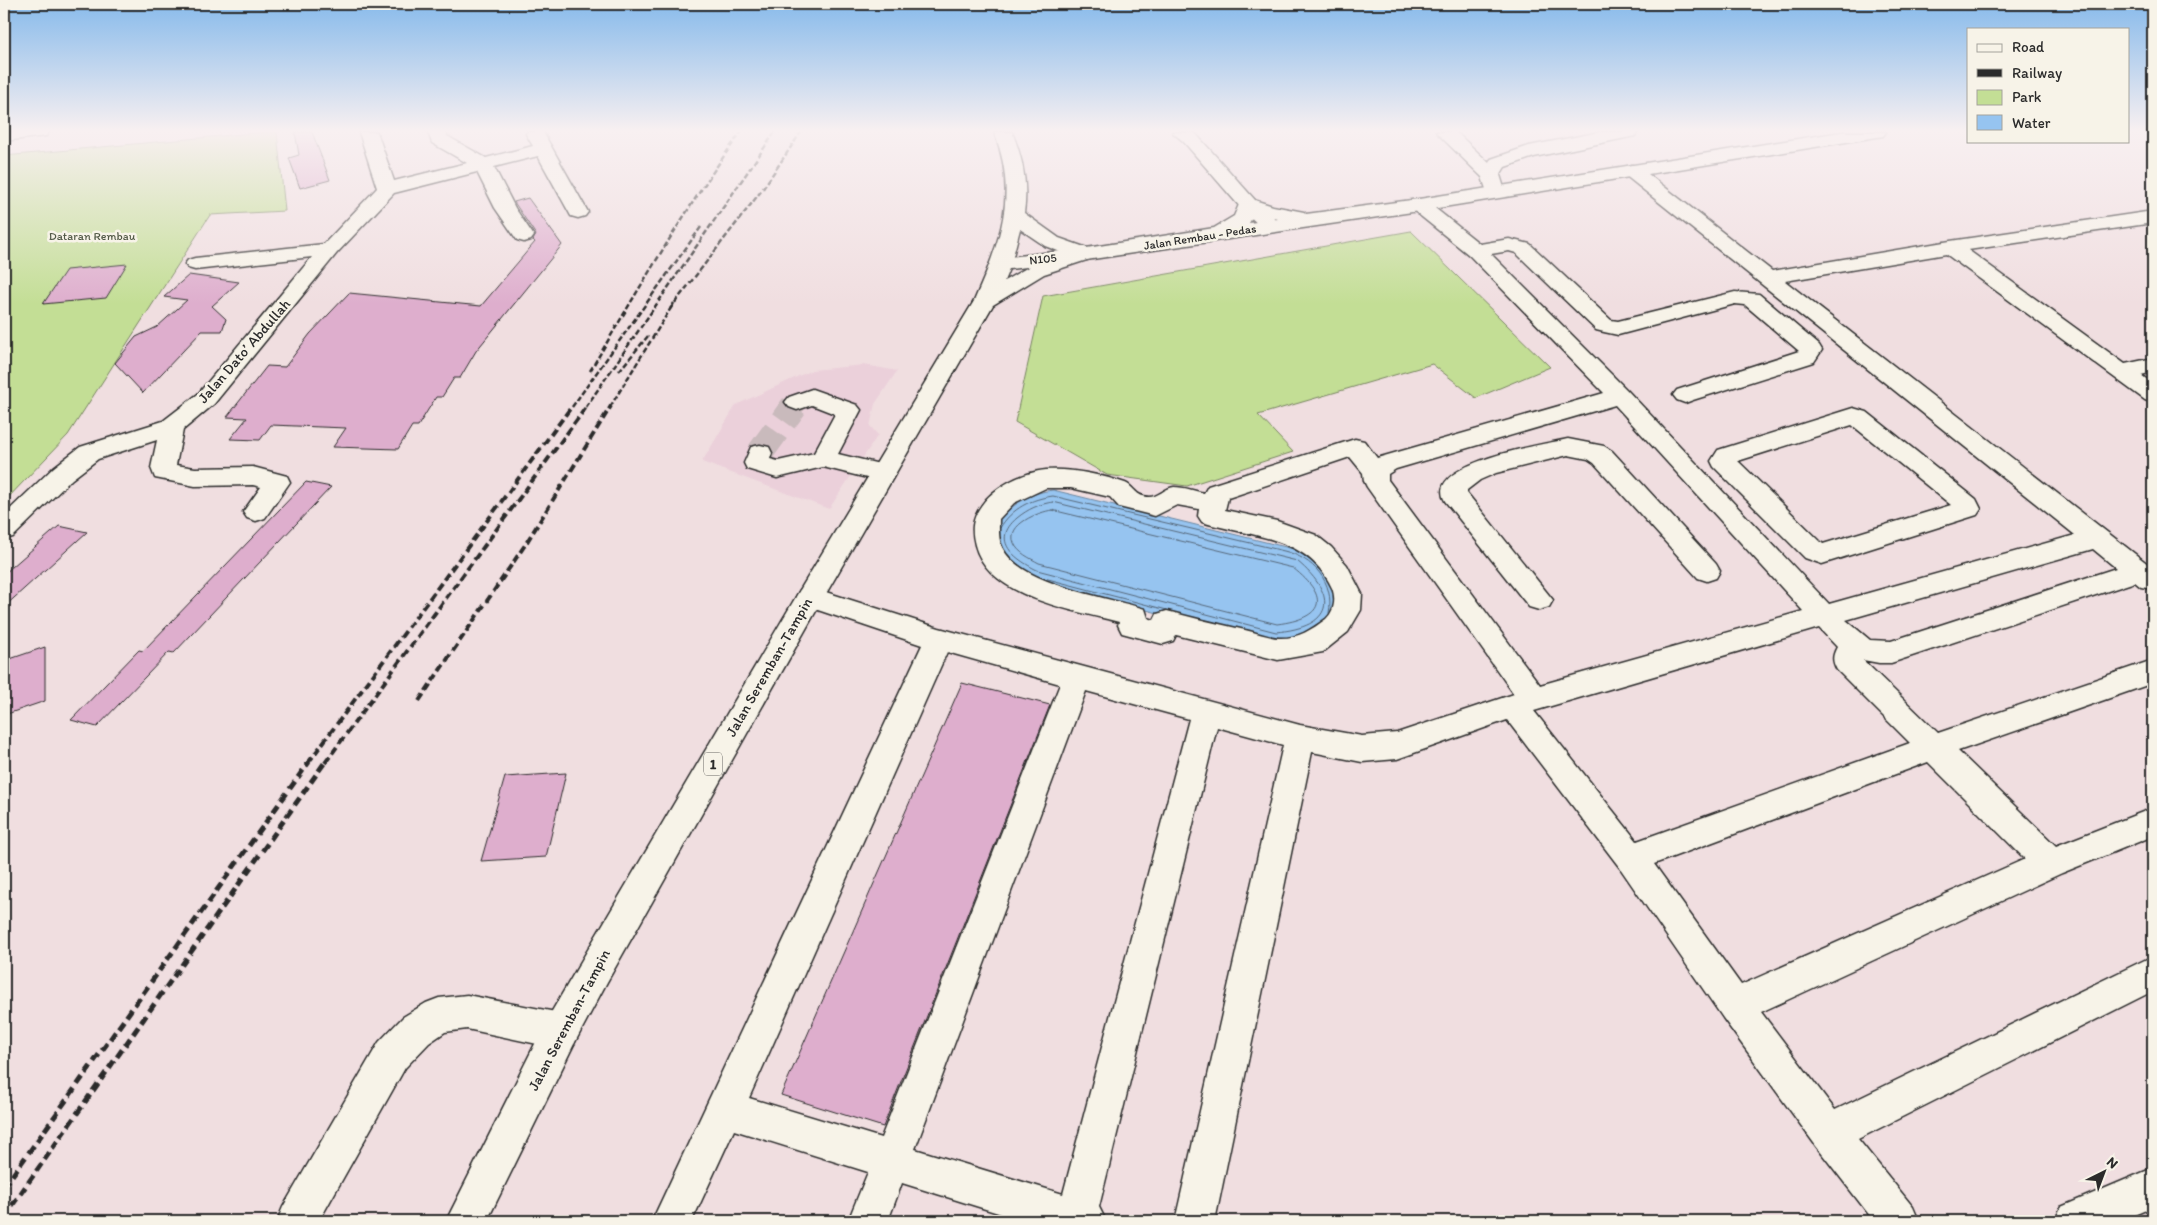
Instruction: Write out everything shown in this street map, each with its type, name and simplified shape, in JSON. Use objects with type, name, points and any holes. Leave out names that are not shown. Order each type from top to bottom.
[{"type":"main road","name":"Jalan Dato’ Abdullah","points":[[4,530],[63,473],[89,453],[171,427],[206,399],[330,250],[387,189]]},
{"type":"main road","points":[[496,189],[505,208],[524,236]]},
{"type":"main road","points":[[565,189],[578,212]]},
{"type":"main road","name":"Jalan Seremban-Tampin","points":[[466,1221],[560,1031],[810,597],[985,301],[1001,264],[1014,215],[1016,189]]},
{"type":"main road","points":[[1235,189],[1271,226]]},
{"type":"main road","name":"Jalan Rembau - Pedas","points":[[1086,254],[1419,205],[1475,189]]},
{"type":"main road","points":[[1655,189],[2146,577]]},
{"type":"main road","points":[[1248,204],[1269,211],[1314,219]]},
{"type":"main road","points":[[1216,235],[1238,224],[1245,217],[1248,204]]},
{"type":"main road","points":[[1419,205],[1476,252],[1620,396],[1824,616],[1857,647],[1874,654],[1891,652],[2146,577]]},
{"type":"main road","points":[[1014,215],[1036,233],[1052,242],[1086,254]]},
{"type":"main road","points":[[1768,278],[1950,247],[2153,217]]},
{"type":"main road","points":[[1476,252],[1510,245],[1523,248],[1604,325],[1618,328],[1735,298],[1751,299],[1811,350],[1806,357],[1685,395]]},
{"type":"main road","points":[[1950,247],[2153,394]]},
{"type":"main road","points":[[196,264],[330,250]]},
{"type":"main road","points":[[985,301],[1037,270],[1086,254]]},
{"type":"main road","name":"N105","points":[[1001,264],[1086,254]]},
{"type":"main road","points":[[2121,372],[2153,365]]},
{"type":"main road","points":[[1375,471],[1387,463],[1620,396]]},
{"type":"main road","points":[[797,402],[812,397],[849,410],[823,459]]},
{"type":"main road","points":[[1856,416],[1967,505],[1968,509],[1822,554],[1814,551],[1760,496],[1723,461],[1724,458],[1856,416]]},
{"type":"main road","points":[[171,427],[168,451],[163,468],[164,472],[195,477],[253,476],[278,482],[256,512]]},
{"type":"main road","points":[[1467,440],[1489,466]]},
{"type":"main road","points":[[1213,503],[1174,496],[1154,507],[1128,501],[1118,490],[1071,479],[1045,479],[1027,485],[1005,497],[992,509],[986,518],[986,536],[990,551],[1003,569],[1028,585],[1052,594],[1135,616],[1132,625],[1163,633],[1167,622],[1278,649],[1313,644],[1338,624],[1347,610],[1348,594],[1338,572],[1322,554],[1307,542],[1277,530],[1211,516],[1213,503],[1217,492],[1355,447],[1375,471],[1376,481],[1523,703],[1735,1006],[1829,1133],[1899,1221]]},
{"type":"main road","points":[[1539,600],[1454,495],[1454,487],[1459,482],[1489,466],[1568,447],[1595,452],[1604,457],[1707,571]]},
{"type":"main road","points":[[760,453],[756,463],[777,470],[823,459],[883,473]]},
{"type":"main road","points":[[1722,506],[1760,496]]},
{"type":"main road","points":[[810,597],[940,639],[1077,677],[1300,737],[1362,749],[1397,746],[1523,703],[2097,538]]},
{"type":"main road","points":[[672,1221],[726,1108],[940,639]]},
{"type":"main road","points":[[1857,647],[1847,655],[1848,662],[2051,863]]},
{"type":"main road","points":[[1631,858],[1934,747],[2153,671]]},
{"type":"main road","points":[[868,1221],[890,1159],[1077,677]]},
{"type":"main road","points":[[726,1108],[1079,1220],[1206,712]]},
{"type":"main road","points":[[1195,1221],[1300,737]]},
{"type":"main road","points":[[1735,1006],[2051,863],[2153,822]]},
{"type":"main road","points":[[1829,1133],[2153,974]]},
{"type":"main road","points":[[297,1221],[392,1055],[416,1030],[439,1015],[467,1012],[560,1031]]},
{"type":"main road","points":[[2075,1221],[2153,1187]]},
{"type":"shaded area","points":[[865,365],[897,371],[875,404],[870,426],[878,435],[829,509],[702,462],[736,405],[812,370]]},
{"type":"green space","name":"Dataran Rembau","points":[[4,189],[283,189],[285,211],[210,215],[68,435],[4,502]]},
{"type":"green space","points":[[1411,231],[1550,367],[1476,398],[1432,364],[1258,415],[1293,452],[1187,486],[1107,475],[1015,422],[1043,296]]},
{"type":"water","points":[[1053,490],[1302,551],[1330,578],[1337,603],[1323,629],[1275,643],[1033,581],[1000,559],[996,524],[1021,501],[1036,494]]},
{"type":"building","points":[[528,198],[562,245],[476,351],[460,378],[454,378],[442,397],[436,397],[418,426],[412,426],[398,449],[333,447],[346,428],[271,425],[260,440],[230,439],[247,418],[227,417],[267,366],[285,367],[310,334],[349,293],[481,306],[535,242],[533,240],[536,235],[514,202]]},
{"type":"building","points":[[127,264],[106,298],[43,304],[66,270]]},
{"type":"building","points":[[189,275],[239,282],[212,306],[226,319],[222,331],[202,331],[143,393],[115,363],[136,337],[157,327],[187,300],[164,297]]},
{"type":"building","points":[[306,482],[331,487],[174,653],[169,652],[97,727],[71,720],[139,650],[143,651]]},
{"type":"building","points":[[59,526],[87,532],[4,607],[4,574]]},
{"type":"building","points":[[45,647],[45,701],[4,715],[4,661]]},
{"type":"building","points":[[962,683],[1050,705],[883,1127],[781,1095]]},
{"type":"building","points":[[566,773],[546,857],[481,861],[505,777]]},
{"type":"tunnel","points":[[793,407],[797,402]]},
{"type":"tunnel","points":[[760,453],[794,406]]},
{"type":"railway","points":[[590,371],[644,280],[702,189]]},
{"type":"railway","points":[[586,407],[736,189]]},
{"type":"railway","points":[[672,307],[763,189]]},
{"type":"railway","points":[[572,407],[701,227]]},
{"type":"railway","points":[[672,307],[674,303]]},
{"type":"railway","points":[[610,407],[672,307]]},
{"type":"railway","points":[[619,371],[648,336]]},
{"type":"railway","points":[[308,763],[572,406]]},
{"type":"railway","points":[[325,763],[587,406]]},
{"type":"railway","points":[[419,701],[525,545],[611,406]]},
{"type":"railway","points":[[4,1187],[309,762]]},
{"type":"railway","points":[[4,1217],[325,762]]}]
